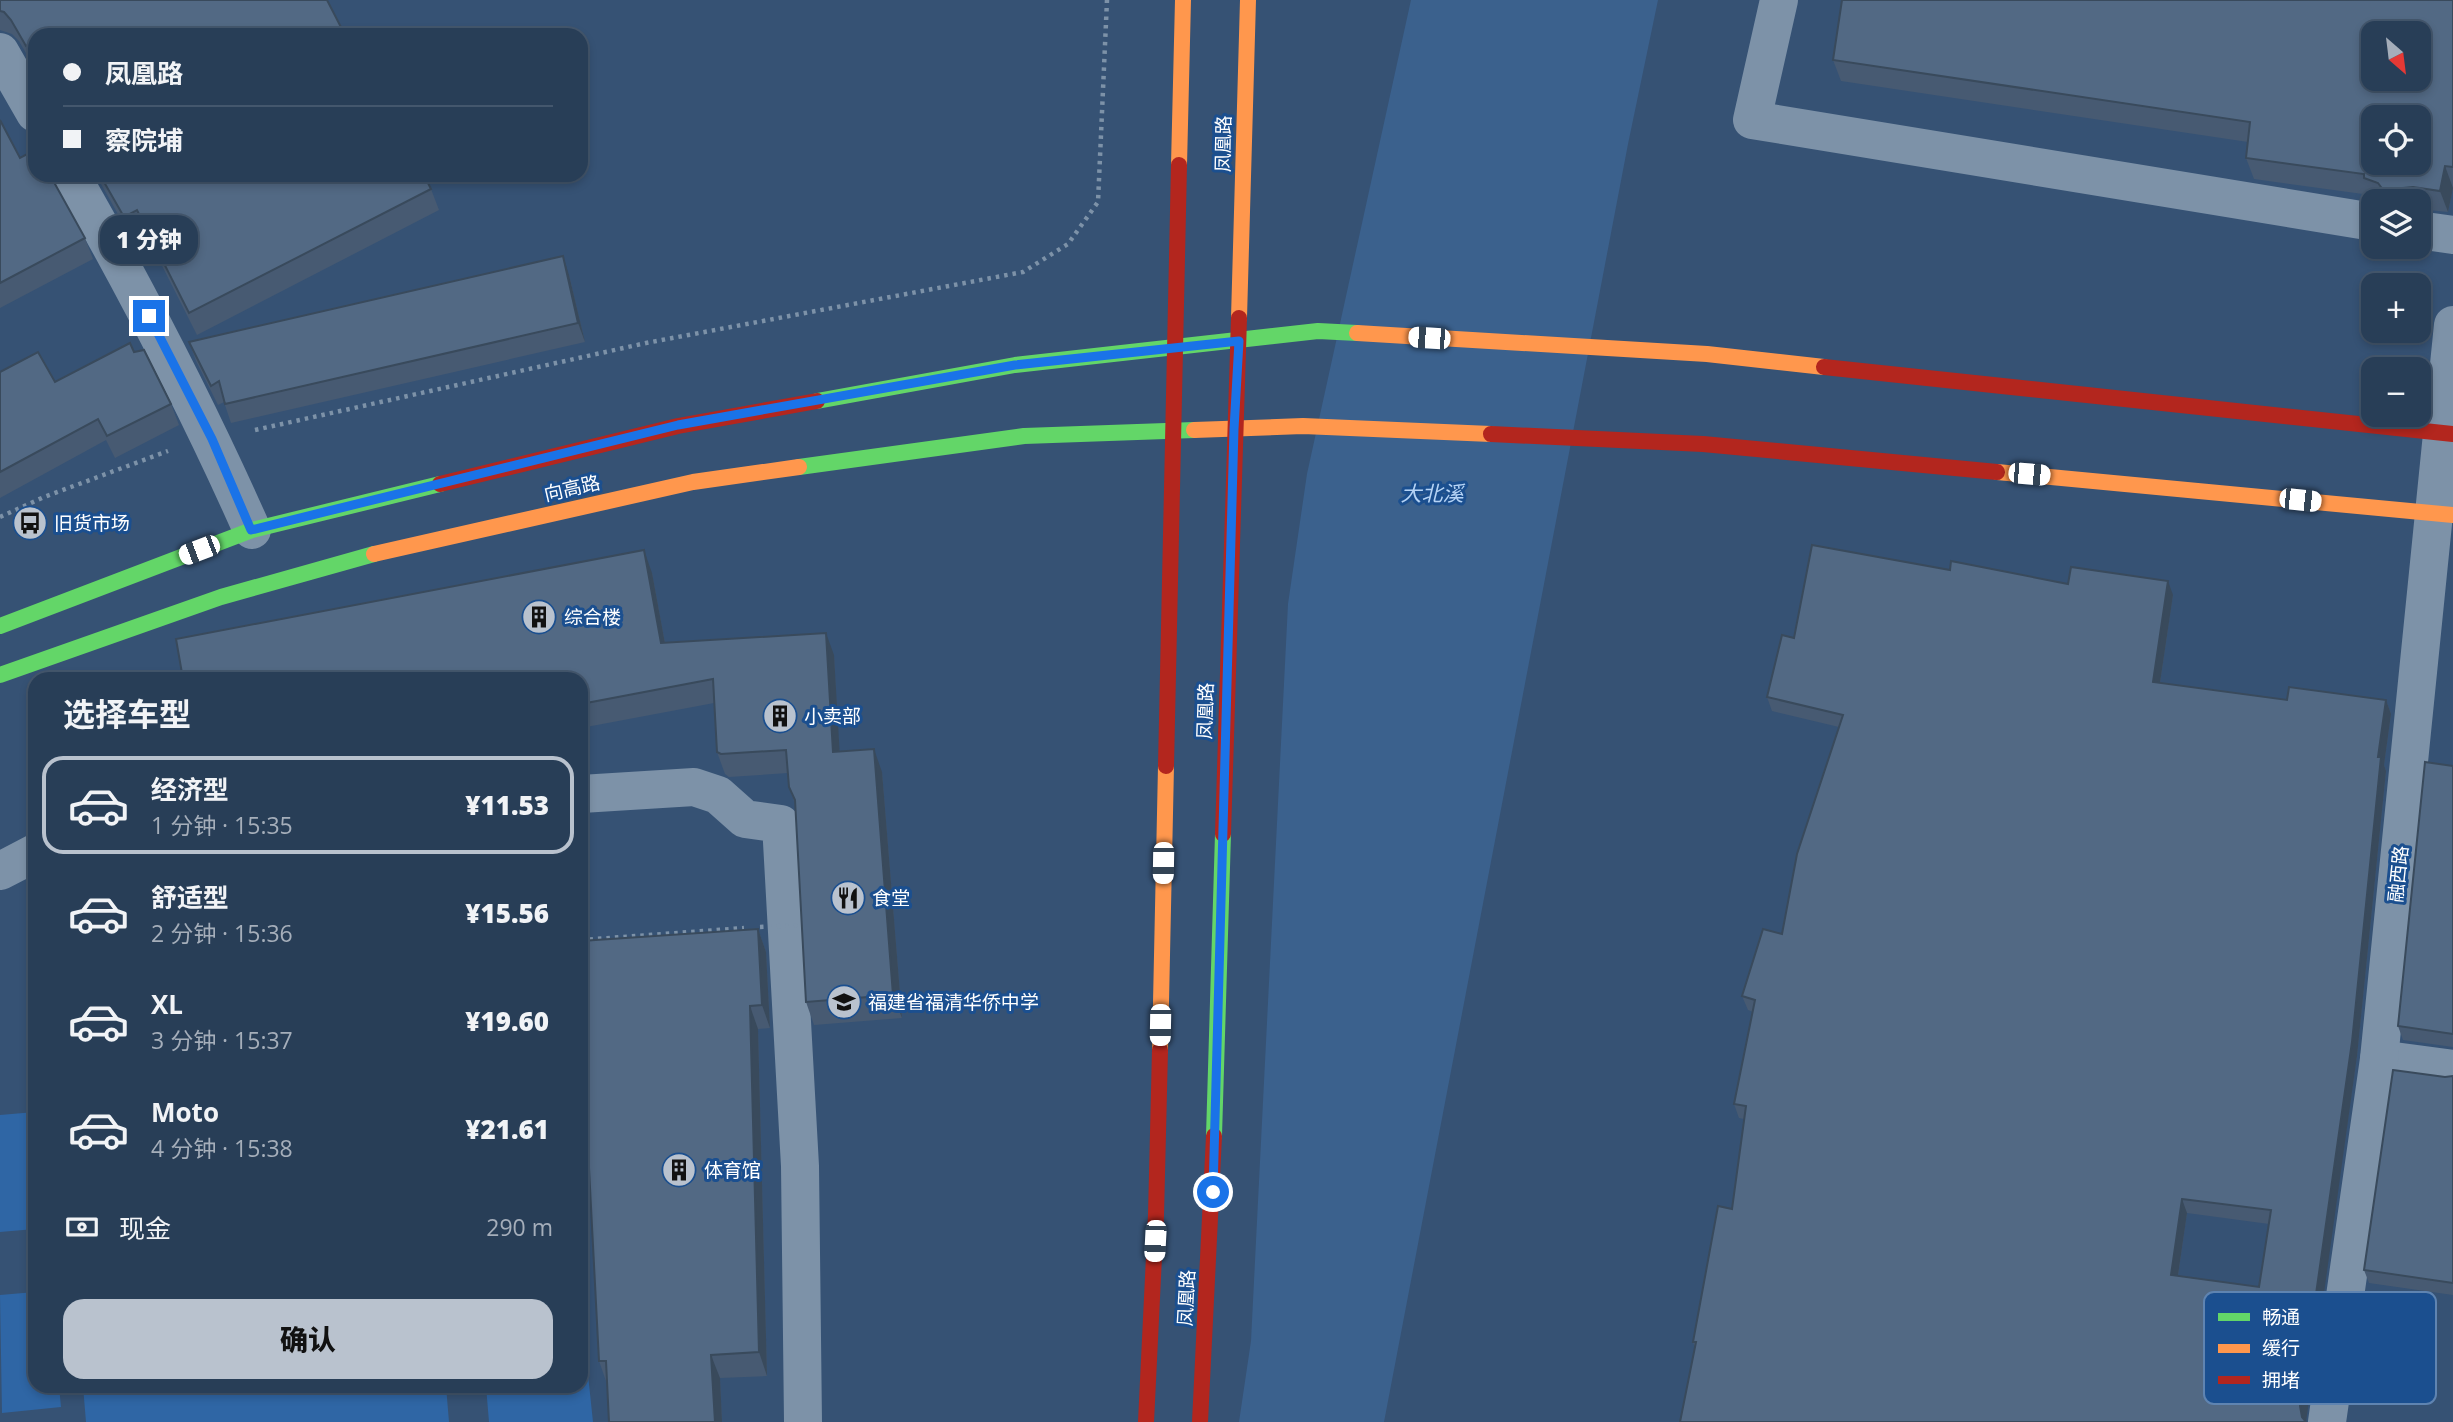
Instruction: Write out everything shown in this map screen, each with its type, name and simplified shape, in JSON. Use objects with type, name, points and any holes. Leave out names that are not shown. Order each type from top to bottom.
[{"type":"street","name":"凤凰路","points":[[1146,1422],[1156,1215],[1183,0]]},
{"type":"street","name":"凤凰路","points":[[1200,1422],[1212,1219],[1248,0]]},
{"type":"street","points":[[1779,0],[1752,120],[2361,220]]},
{"type":"street","points":[[0,52],[28,101]]},
{"type":"street","points":[[75,182],[124,267],[212,439],[251,530]]},
{"type":"street","points":[[2431,232],[2453,236]]},
{"type":"street","name":"融西路","points":[[2346,1292],[2379,1059],[2443,514],[2453,325]]},
{"type":"street","points":[[0,626],[251,530],[678,425],[1015,365],[1318,331],[1707,354],[2447,434]]},
{"type":"street","name":"向高路","points":[[0,675],[221,597],[366,556],[693,482],[1024,436],[1303,426],[1703,444],[2443,514]]},
{"type":"street","points":[[588,794],[694,788],[718,795],[745,819],[781,824],[800,1166],[803,1422]]},
{"type":"street","points":[[0,871],[28,857]]},
{"type":"street","points":[[2379,1059],[2453,1069]]},
{"type":"street","name":"融西路","points":[[2327,1422],[2330,1404]]},
{"type":"path","points":[[0,517],[44,497],[167,451],[212,439],[646,343],[1023,272],[1068,244],[1098,202],[1108,0]]},
{"type":"path","points":[[588,939],[816,924]]},
{"type":"shaded area","points":[[28,1113],[28,1230],[0,1232],[0,1115]]},
{"type":"shaded area","points":[[28,1293],[28,1393],[60,1393],[61,1407],[2,1413],[0,1295]]},
{"type":"shaded area","points":[[588,1374],[593,1422],[489,1422],[487,1393],[588,1393]]},
{"type":"shaded area","points":[[84,1393],[447,1393],[449,1422],[86,1422]]},
{"type":"water","name":"大北溪","points":[[1411,0],[1658,0],[1628,144],[1384,1422],[1239,1422],[1251,1341],[1288,604],[1307,474]]},
{"type":"building","points":[[0,0],[327,0],[341,28],[28,28],[26,46],[11,20],[0,11]]},
{"type":"building","points":[[1842,0],[2453,0],[2453,167],[2445,166],[2440,191],[2413,187],[2382,189],[2378,183],[2364,178],[2364,175],[2431,175],[2431,105],[2361,105],[2361,174],[2246,158],[2250,122],[1833,60]]},
{"type":"building","points":[[0,120],[20,158],[28,154],[28,182],[54,182],[85,238],[0,283]]},
{"type":"building","points":[[104,182],[428,182],[431,189],[189,313],[137,210],[124,217]]},
{"type":"building","points":[[563,256],[578,323],[225,404],[219,381],[211,386],[189,342]]},
{"type":"building","points":[[130,343],[134,352],[144,350],[171,404],[107,436],[98,419],[0,472],[0,372],[38,352],[55,382]]},
{"type":"building","points":[[1812,545],[1950,570],[1951,561],[2068,584],[2071,567],[2168,581],[2153,682],[2287,700],[2289,687],[2386,700],[2378,757],[2381,757],[2352,1042],[2316,1292],[2204,1292],[2204,1404],[2300,1404],[2302,1417],[2306,1422],[1680,1422],[1718,1206],[1732,1209],[1746,1106],[1734,1104],[1755,1000],[1742,996],[1763,929],[1782,934],[1797,854],[1843,715],[1767,697],[1782,635],[1794,638]],"holes":[[[2182,1199],[2271,1210],[2259,1287],[2171,1275]]]},
{"type":"building","points":[[644,550],[661,643],[826,633],[833,752],[874,749],[893,995],[806,1002],[795,800],[789,787],[786,750],[721,754],[717,752],[713,679],[588,703],[588,672],[182,672],[176,639]]},
{"type":"building","points":[[2425,762],[2453,766],[2453,1034],[2398,1026]]},
{"type":"building","name":"体育馆","points":[[758,929],[762,1005],[750,1006],[759,1352],[711,1355],[715,1422],[609,1422],[606,1361],[599,1361],[588,1149],[588,941]]},
{"type":"building","points":[[2393,1070],[2453,1076],[2453,1283],[2364,1270]]},
{"type":"traffic: fast","points":[[817,401],[1015,365],[1318,331],[1357,333]]},
{"type":"traffic: fast","points":[[799,467],[1024,436],[1194,430]]},
{"type":"traffic: fast","points":[[0,626],[252,530],[440,484]]},
{"type":"traffic: fast","points":[[0,675],[221,597],[374,554]]},
{"type":"traffic: fast","points":[[1214,1136],[1223,834]]},
{"type":"traffic: slow","points":[[1179,165],[1183,0]]},
{"type":"traffic: slow","points":[[1239,318],[1248,0]]},
{"type":"traffic: slow","points":[[1357,333],[1707,354],[1824,367]]},
{"type":"traffic: slow","points":[[1194,430],[1303,426],[1491,434]]},
{"type":"traffic: slow","points":[[374,554],[693,482],[799,467]]},
{"type":"traffic: slow","points":[[1997,472],[2453,515]]},
{"type":"traffic: slow","points":[[1160,1050],[1166,766]]},
{"type":"traffic: jam","points":[[1166,766],[1179,165]]},
{"type":"traffic: jam","points":[[1223,834],[1239,318]]},
{"type":"traffic: jam","points":[[1824,367],[2453,434]]},
{"type":"traffic: jam","points":[[440,484],[678,426],[817,401]]},
{"type":"traffic: jam","points":[[1491,434],[1703,444],[1997,472]]},
{"type":"traffic: jam","points":[[1146,1422],[1156,1215],[1160,1050]]},
{"type":"traffic: jam","points":[[1200,1422],[1214,1136]]},
{"type":"place","name":"旧货市场","points":[[30,523]]},
{"type":"place","name":"综合楼","points":[[539,617]]},
{"type":"place","name":"小卖部","points":[[780,716]]},
{"type":"place","name":"食堂","points":[[848,898]]},
{"type":"place","name":"福建省福清华侨中学","points":[[844,1002]]},
{"type":"place","name":"体育馆","points":[[679,1170]]},
{"type":"route","points":[[149,316],[212,439],[251,530],[678,425],[1015,365],[1239,341],[1234,429],[1213,1192]]}]
